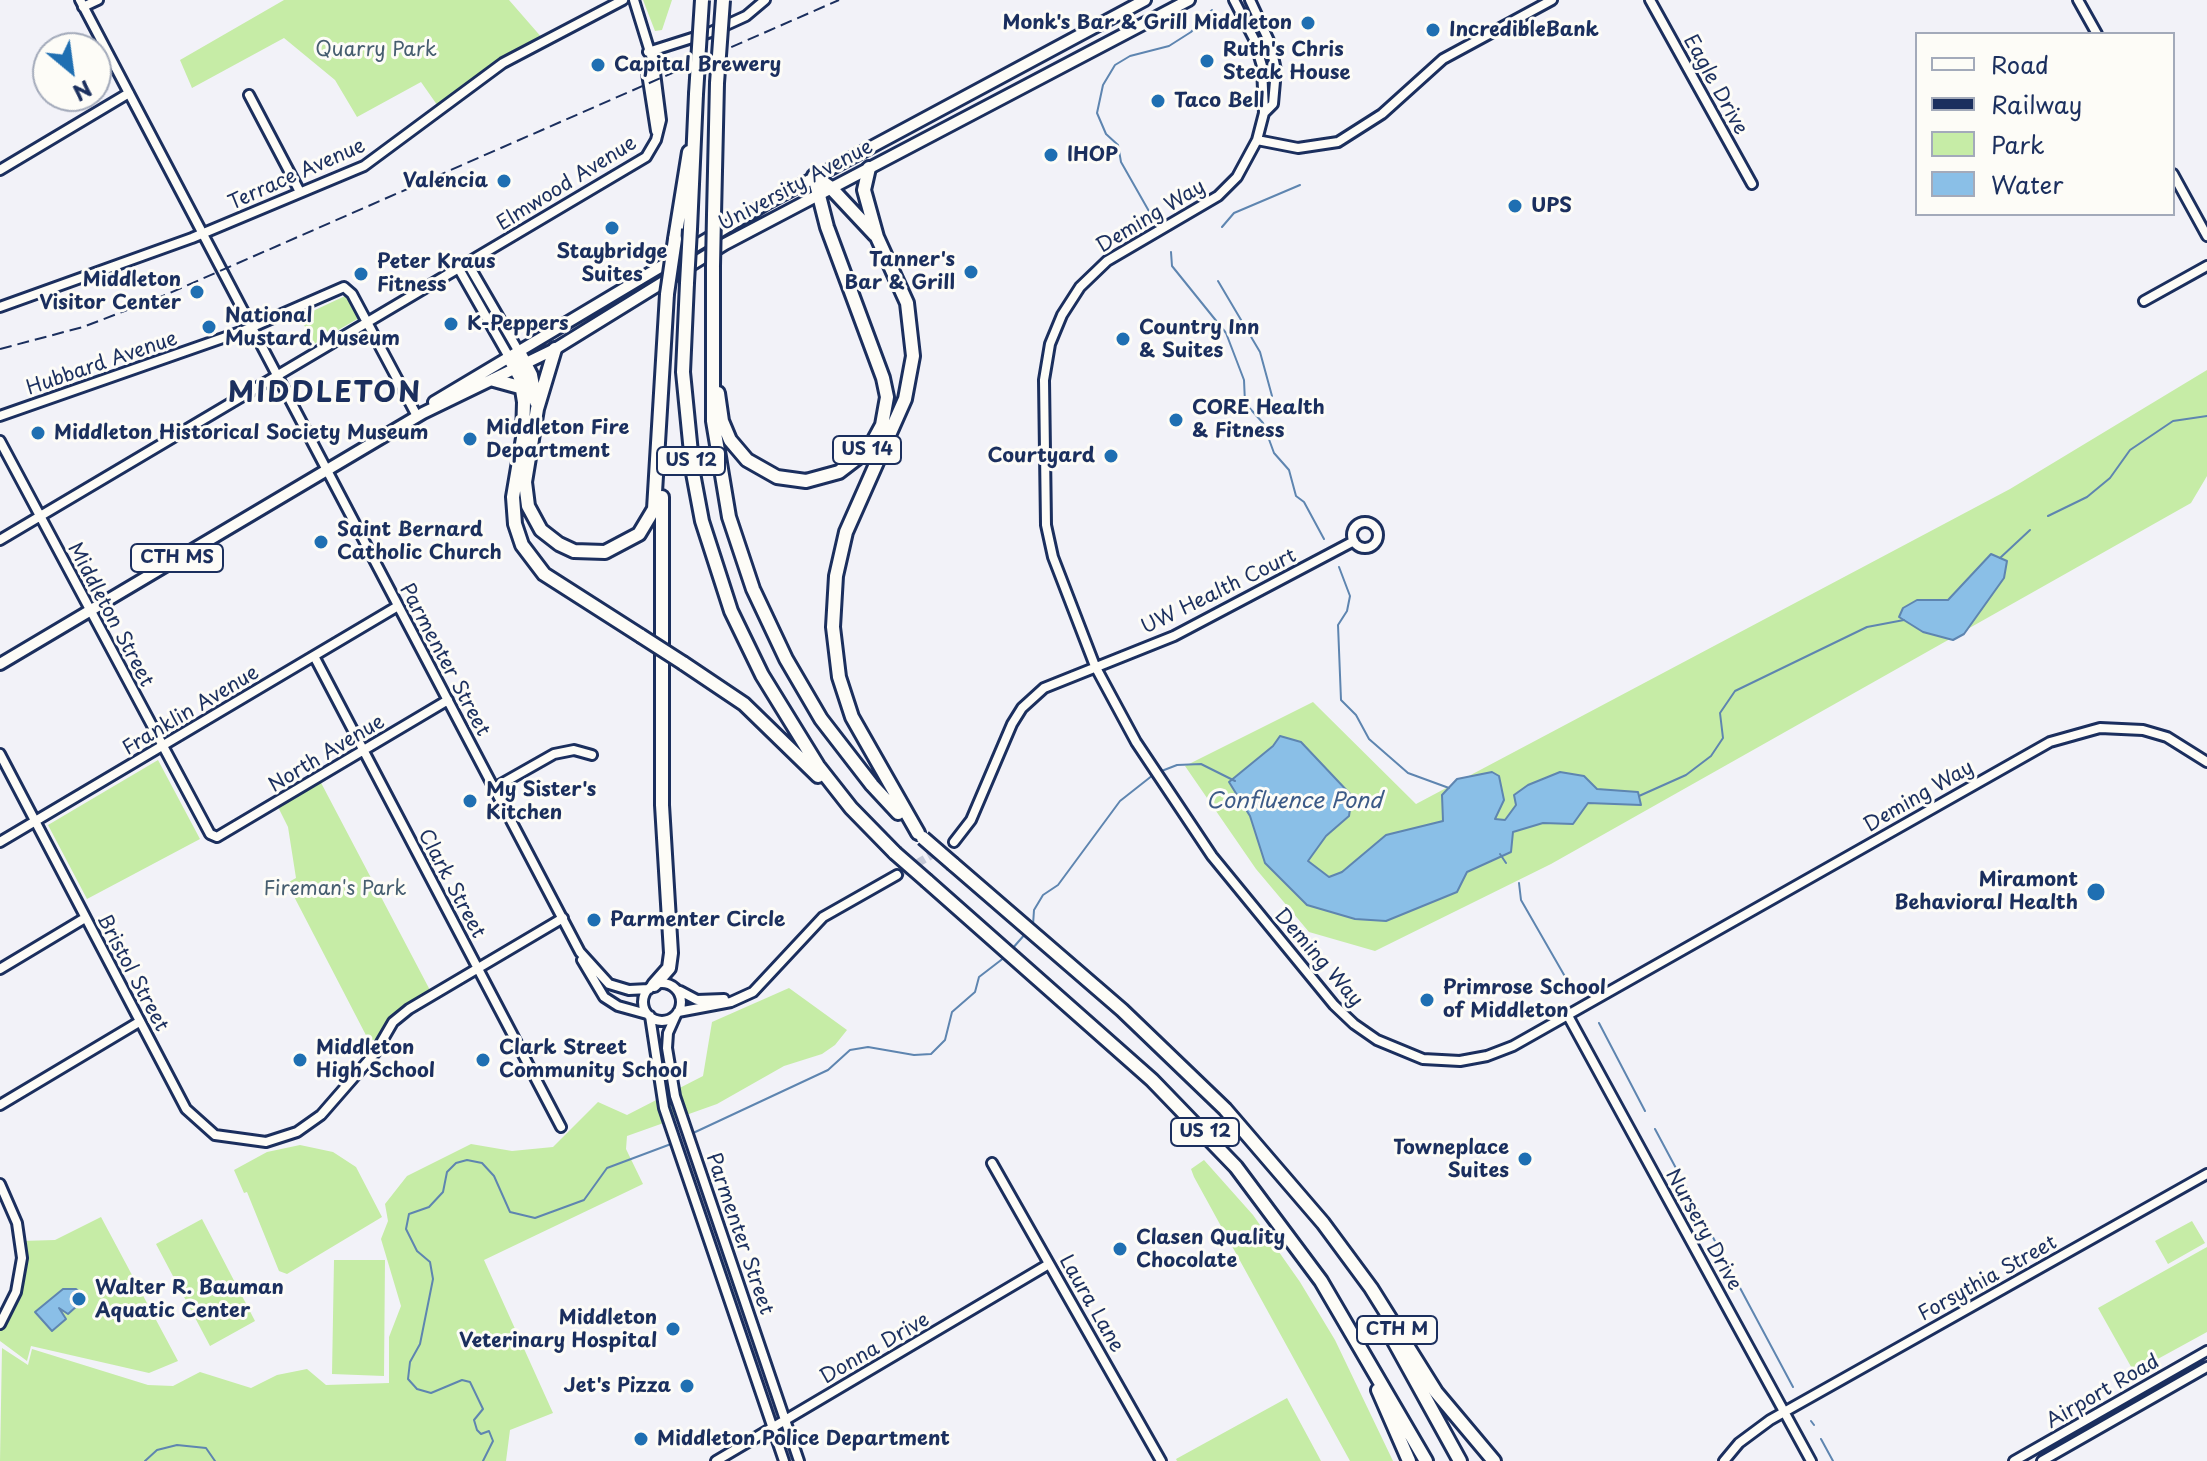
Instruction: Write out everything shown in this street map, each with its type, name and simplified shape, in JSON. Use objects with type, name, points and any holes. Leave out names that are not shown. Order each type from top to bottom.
[{"type":"highway","name":"US 12","points":[[702,0],[683,372],[686,421],[702,521],[731,611],[762,675],[795,732],[851,808],[895,853],[1152,1080],[1210,1137],[1297,1245],[1349,1324],[1426,1461]]},
{"type":"highway","name":"US 12","points":[[723,0],[717,83],[711,397],[729,517],[764,616],[806,695],[872,785],[921,836],[1184,1066],[1302,1198],[1372,1304],[1460,1461]]},
{"type":"highway","points":[[652,987],[669,968],[671,953],[662,805],[660,462],[667,294],[686,159],[694,142]]},
{"type":"highway","points":[[869,168],[864,190],[877,237],[907,303],[913,342],[912,371],[899,414],[846,532],[836,576],[833,627],[839,677],[852,717],[921,836]]},
{"type":"highway","points":[[814,176],[831,188],[877,237]]},
{"type":"highway","name":"US 14","points":[[712,332],[722,421],[730,440],[758,468],[777,477],[817,480],[850,466],[869,449],[882,425],[886,388],[817,196],[814,176]]},
{"type":"highway","points":[[555,349],[537,409],[526,496],[541,530],[565,548],[586,553],[605,552],[639,534],[654,509],[660,462]]},
{"type":"highway","points":[[518,360],[525,422],[513,497],[515,524],[522,545],[544,574],[744,704],[851,808]]},
{"type":"highway","points":[[518,360],[537,409]]},
{"type":"highway","points":[[494,380],[523,388]]},
{"type":"highway","name":"CTH M","points":[[1302,1198],[1371,1288],[1436,1392],[1494,1461]]},
{"type":"highway","name":"CTH M","points":[[1349,1324],[1409,1461]]},
{"type":"main road","name":"University Avenue","points":[[0,664],[421,414],[494,380],[518,360],[814,176],[1145,0]]},
{"type":"main road","name":"University Avenue","points":[[421,414],[451,390],[518,360],[555,349],[707,254],[1189,0]]},
{"type":"street","points":[[82,4],[98,0]]},
{"type":"street","name":"Terrace Avenue","points":[[0,307],[203,234],[364,166],[503,63],[623,0]]},
{"type":"street","points":[[634,0],[649,57],[746,16],[765,0]]},
{"type":"street","name":"Deming Way","points":[[1234,0],[1258,50],[1264,113],[1257,140],[1237,177],[1209,203],[1118,254],[1096,271],[1067,306],[1050,344],[1044,380],[1046,525],[1053,557],[1095,666],[1148,760],[1212,856],[1325,995],[1354,1024],[1377,1040],[1423,1059],[1460,1061],[1513,1046],[2050,742],[2100,728],[2143,730],[2167,737],[2207,762]]},
{"type":"street","name":"Deming Way","points":[[1250,0],[1270,43],[1276,70],[1273,104],[1264,113]]},
{"type":"street","points":[[1257,140],[1298,148],[1338,142],[1382,114],[1443,59],[1552,0]]},
{"type":"street","name":"Eagle Drive","points":[[1650,0],[1752,184]]},
{"type":"street","points":[[2078,0],[2096,32]]},
{"type":"street","name":"Parmenter Street","points":[[82,4],[563,918],[591,981],[604,997],[618,1006],[649,1015],[659,1086],[671,1129],[784,1461]]},
{"type":"street","name":"Elmwood Avenue","points":[[0,540],[639,162],[653,147],[657,132],[646,67],[649,57]]},
{"type":"street","points":[[0,170],[129,93]]},
{"type":"street","points":[[249,95],[300,192]]},
{"type":"street","points":[[2175,178],[2207,236]]},
{"type":"street","points":[[468,264],[518,360]]},
{"type":"street","points":[[2144,301],[2207,266]]},
{"type":"street","points":[[459,269],[518,360]]},
{"type":"street","name":"Hubbard Avenue","points":[[0,416],[252,328],[333,290],[347,288],[368,323]]},
{"type":"street","points":[[368,323],[421,414]]},
{"type":"street","name":"Middleton Street","points":[[0,441],[210,834],[222,835]]},
{"type":"street","name":"UW Health Court","points":[[954,842],[971,820],[1005,738],[1022,708],[1044,688],[1193,627],[1354,541]]},
{"type":"street","name":"Franklin Avenue","points":[[0,842],[398,606]]},
{"type":"street","name":"Clark Street","points":[[314,656],[561,1127]]},
{"type":"street","name":"North Avenue","points":[[222,835],[448,700]]},
{"type":"street","points":[[494,788],[554,754],[574,750],[592,755]]},
{"type":"street","name":"Bristol Street","points":[[0,754],[186,1109],[215,1135],[266,1142],[284,1139],[321,1115],[375,1053],[393,1022],[478,968]]},
{"type":"street","points":[[764,981],[736,996],[715,1001],[697,1000],[665,983],[652,987],[644,998],[649,1015],[666,1021],[677,1014],[731,1002],[753,992],[764,981],[823,917],[897,875]]},
{"type":"street","points":[[0,969],[85,918]]},
{"type":"street","points":[[478,968],[563,918]]},
{"type":"street","name":"Parmenter Street","points":[[580,952],[609,984],[629,990],[652,987]]},
{"type":"street","points":[[676,989],[681,1003],[677,1014]]},
{"type":"street","name":"Parmenter Street","points":[[677,1014],[668,1033],[667,1048],[683,1121],[799,1461]]},
{"type":"street","name":"Nursery Drive","points":[[1567,1014],[1811,1461]]},
{"type":"street","points":[[0,1105],[139,1022]]},
{"type":"street","name":"Laura Lane","points":[[992,1163],[1161,1461]]},
{"type":"street","name":"Forsythia Street","points":[[1724,1461],[1752,1433],[1785,1412],[2207,1174]]},
{"type":"street","points":[[0,1184],[14,1212],[22,1247],[16,1292],[0,1324]]},
{"type":"street","name":"Donna Drive","points":[[716,1461],[1049,1264]]},
{"type":"street","name":"Airport Road","points":[[2014,1461],[2207,1351]]},
{"type":"street","name":"Airport Road","points":[[2042,1461],[2207,1367]]},
{"type":"green space","name":"Quarry Park","points":[[284,0],[509,0],[543,39],[440,109],[421,82],[357,117],[335,80],[284,38],[192,88],[180,60]]},
{"type":"green space","points":[[643,0],[672,0],[662,30],[655,31]]},
{"type":"green space","points":[[345,296],[349,297],[359,318],[314,344],[300,317]]},
{"type":"green space","points":[[2207,370],[2207,476],[2191,503],[1551,864],[1375,951],[1309,932],[1256,869],[1185,766],[1313,702],[1416,804],[2010,489]]},
{"type":"green space","points":[[158,760],[200,839],[87,899],[48,825]]},
{"type":"green space","name":"Fireman's Park","points":[[318,777],[432,994],[410,1009],[381,1038],[369,1041],[287,883],[296,878],[288,827],[276,803]]},
{"type":"green space","points":[[789,988],[847,1030],[835,1045],[822,1054],[784,1066],[717,1104],[627,1136],[626,1149],[643,1184],[484,1260],[553,1413],[510,1430],[506,1461],[0,1461],[2,1348],[28,1365],[32,1349],[148,1385],[173,1386],[200,1372],[251,1388],[277,1375],[307,1369],[326,1385],[389,1383],[389,1337],[401,1306],[381,1239],[388,1221],[385,1204],[407,1176],[471,1144],[512,1151],[553,1147],[598,1102],[627,1115],[703,1076],[712,1022]]},
{"type":"green space","points":[[300,1145],[333,1152],[356,1167],[382,1217],[287,1274],[279,1271],[247,1192],[244,1193],[234,1170],[267,1152]]},
{"type":"green space","points":[[1204,1160],[1253,1215],[1300,1282],[1335,1340],[1393,1461],[1350,1461],[1194,1177],[1191,1169]]},
{"type":"green space","name":"Walter R. Bauman Aquatic Center","points":[[101,1217],[178,1361],[149,1373],[31,1346],[27,1361],[0,1341],[0,1324],[11,1305],[21,1241],[55,1240]]},
{"type":"green space","points":[[202,1219],[255,1321],[210,1346],[156,1244]]},
{"type":"green space","points":[[2192,1221],[2205,1243],[2168,1264],[2155,1241]]},
{"type":"green space","points":[[2207,1247],[2207,1332],[2134,1372],[2098,1308]]},
{"type":"green space","points":[[334,1260],[385,1260],[384,1376],[332,1374]]},
{"type":"green space","points":[[1287,1398],[1321,1461],[1177,1461],[1176,1459]]},
{"type":"water","points":[[1991,554],[2007,561],[2004,578],[1964,634],[1953,640],[1923,632],[1899,617],[1903,608],[1917,600],[1948,600]]},
{"type":"water","name":"Confluence Pond","points":[[1280,736],[1301,742],[1352,796],[1349,816],[1326,836],[1308,861],[1329,877],[1342,872],[1386,835],[1443,821],[1442,795],[1457,779],[1492,772],[1499,776],[1504,800],[1495,819],[1505,820],[1516,805],[1514,795],[1528,785],[1560,772],[1584,776],[1597,789],[1638,792],[1641,805],[1588,803],[1573,824],[1543,823],[1513,832],[1511,852],[1467,872],[1457,892],[1386,921],[1355,919],[1307,905],[1265,863],[1250,816],[1229,782],[1273,746]]},
{"type":"water","points":[[63,1289],[76,1289],[87,1297],[68,1314],[59,1308],[66,1319],[52,1331],[35,1312]]},
{"type":"waterway","points":[[1150,213],[1121,162],[1118,145],[1106,134],[1097,113],[1103,85],[1115,65],[1130,56],[1169,46],[1191,32],[1212,10]]},
{"type":"waterway","points":[[1222,227],[1234,213],[1300,185]]},
{"type":"waterway","points":[[1171,252],[1172,266],[1226,333],[1244,380],[1245,403],[1263,423],[1274,453],[1289,470],[1296,496],[1304,502],[1324,539]]},
{"type":"waterway","points":[[1218,281],[1260,352],[1272,396]]},
{"type":"waterway","points":[[2048,516],[2087,497],[2110,478],[2130,450],[2173,421],[2207,416]]},
{"type":"waterway","points":[[2000,558],[2030,530]]},
{"type":"waterway","points":[[1339,567],[1350,596],[1347,611],[1338,625],[1341,700],[1356,715],[1369,739],[1408,773],[1449,788]]},
{"type":"waterway","points":[[1639,796],[1686,775],[1711,756],[1723,738],[1720,713],[1735,691],[1867,627],[1904,620]]},
{"type":"waterway","points":[[1159,772],[1177,765],[1201,764],[1235,781]]},
{"type":"waterway","points":[[1033,925],[1034,910],[1043,895],[1058,885],[1120,801],[1153,775]]},
{"type":"waterway","points":[[1500,854],[1506,863]]},
{"type":"waterway","points":[[1519,883],[1521,900],[1571,987]]},
{"type":"waterway","points":[[1012,949],[1026,933]]},
{"type":"waterway","points":[[691,1134],[828,1070],[850,1050],[868,1047],[914,1055],[931,1054],[945,1040],[952,1012],[975,992],[979,977],[1005,957]]},
{"type":"waterway","points":[[1599,1023],[1645,1111]]},
{"type":"waterway","points":[[1655,1129],[1793,1387]]},
{"type":"waterway","points":[[483,1461],[493,1441],[489,1431],[481,1434],[477,1430],[474,1420],[483,1409],[470,1382],[462,1380],[431,1393],[417,1389],[408,1379],[410,1362],[420,1344],[433,1279],[430,1262],[417,1251],[406,1229],[409,1214],[429,1207],[443,1192],[447,1172],[456,1163],[467,1160],[482,1163],[494,1176],[510,1212],[535,1218],[584,1200],[607,1168],[671,1144]]},
{"type":"waterway","points":[[1811,1421],[1814,1425]]},
{"type":"waterway","points":[[1821,1439],[1833,1461]]},
{"type":"waterway","points":[[145,1461],[157,1450],[177,1445],[206,1448],[215,1461]]},
{"type":"tunnel","points":[[897,875],[954,842]]},
{"type":"railway","points":[[0,349],[83,327],[156,299],[839,0]]},
{"type":"place","name":"Monk's Bar & Grill Middleton","points":[[1308,23]]},
{"type":"place","name":"IncredibleBank","points":[[1433,30]]},
{"type":"place","name":"Ruth's Chris Steak House","points":[[1207,61]]},
{"type":"place","name":"Capital Brewery","points":[[598,65]]},
{"type":"place","name":"Taco Bell","points":[[1158,101]]},
{"type":"place","name":"IHOP","points":[[1051,155]]},
{"type":"place","name":"Valencia","points":[[504,181]]},
{"type":"place","name":"UPS","points":[[1515,206]]},
{"type":"place","name":"Staybridge Suites","points":[[612,228]]},
{"type":"place","name":"Tanner's Bar & Grill","points":[[971,272]]},
{"type":"place","name":"Peter Kraus Fitness","points":[[361,274]]},
{"type":"place","name":"Middleton Visitor Center","points":[[197,292]]},
{"type":"place","name":"K-Peppers","points":[[451,324]]},
{"type":"place","name":"National Mustard Museum","points":[[209,327]]},
{"type":"place","name":"Country Inn & Suites","points":[[1123,339]]},
{"type":"place","name":"CORE Health & Fitness","points":[[1176,420]]},
{"type":"place","name":"Middleton Historical Society Museum","points":[[38,433]]},
{"type":"place","name":"Middleton Fire Department","points":[[470,439]]},
{"type":"place","name":"Courtyard","points":[[1111,456]]},
{"type":"place","name":"Saint Bernard Catholic Church","points":[[321,542]]},
{"type":"place","name":"My Sister's Kitchen","points":[[470,801]]},
{"type":"place","name":"Miramont Behavioral Health","points":[[2096,892]]},
{"type":"place","name":"Parmenter Circle","points":[[594,920]]},
{"type":"place","name":"Primrose School of Middleton","points":[[1427,1000]]},
{"type":"place","name":"Middleton High School","points":[[300,1060]]},
{"type":"place","name":"Clark Street Community School","points":[[483,1060]]},
{"type":"place","name":"Towneplace Suites","points":[[1525,1159]]},
{"type":"place","name":"Clasen Quality Chocolate","points":[[1120,1249]]},
{"type":"place","name":"Walter R. Bauman Aquatic Center","points":[[79,1299]]},
{"type":"place","name":"Middleton Veterinary Hospital","points":[[673,1329]]},
{"type":"place","name":"Jet's Pizza","points":[[687,1386]]},
{"type":"place","name":"Middleton Police Department","points":[[641,1439]]},
{"type":"district","name":"MIDDLETON","points":[[325,394]]}]
